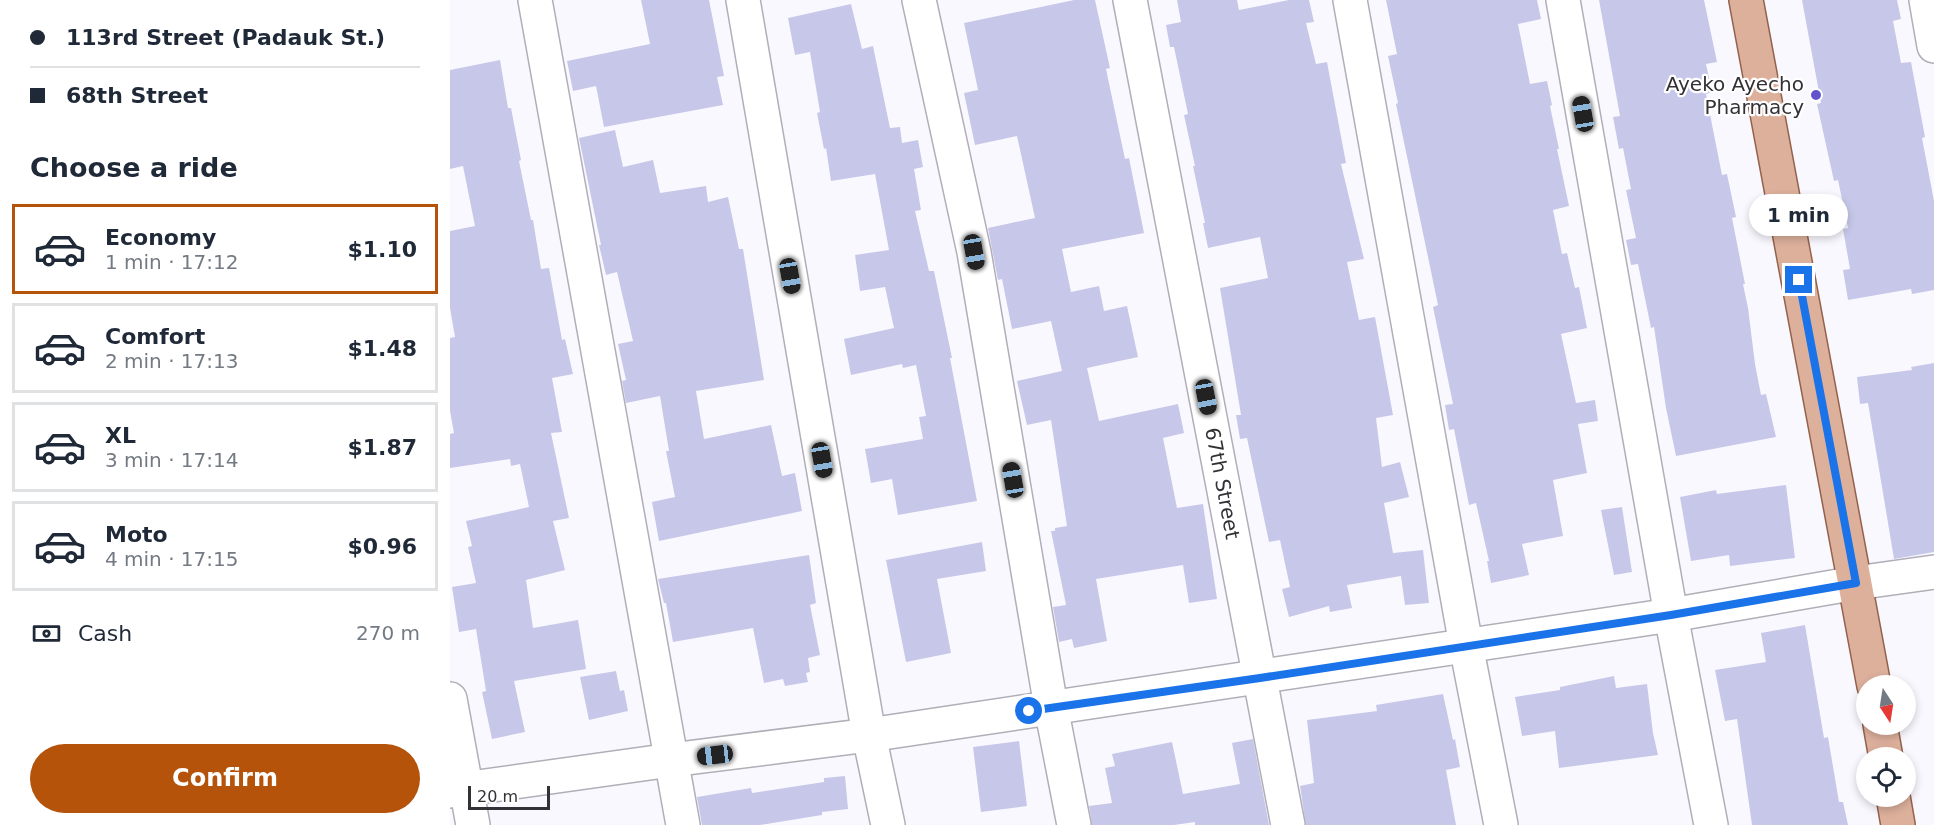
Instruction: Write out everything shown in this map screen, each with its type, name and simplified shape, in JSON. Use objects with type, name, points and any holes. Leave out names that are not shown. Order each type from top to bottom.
[{"type":"main road","points":[[1746,0],[1872,675]]},
{"type":"main road","points":[[1895,807],[1898,825]]},
{"type":"street","points":[[535,0],[683,825]]},
{"type":"street","points":[[743,0],[869,735],[888,825]]},
{"type":"street","points":[[919,0],[974,252],[1074,825]]},
{"type":"street","name":"67th Street","points":[[1130,0],[1288,825]]},
{"type":"street","points":[[1350,0],[1466,645],[1501,825]]},
{"type":"street","points":[[1563,0],[1671,615],[1711,825]]},
{"type":"street","points":[[1926,0],[1934,46]]},
{"type":"street","points":[[458,790],[869,735],[1260,678],[1934,572]]},
{"type":"street","points":[[450,699],[458,790],[473,825]]},
{"type":"building","points":[[641,0],[709,0],[724,76],[717,77],[723,105],[604,127],[596,86],[573,91],[567,61],[650,44]]},
{"type":"building","points":[[1074,0],[1095,0],[1110,68],[1106,69],[1125,159],[1129,158],[1144,233],[1062,249],[1071,292],[1099,286],[1104,311],[1127,306],[1138,357],[1087,368],[1099,421],[1178,404],[1184,433],[1163,438],[1177,508],[1203,504],[1217,599],[1189,603],[1183,565],[1096,579],[1107,641],[1074,648],[1072,639],[1059,642],[1053,607],[1066,605],[1051,531],[1067,526],[1051,420],[1027,425],[1017,381],[1062,371],[1051,321],[1012,329],[1002,279],[998,280],[988,228],[1035,218],[1017,136],[975,145],[964,93],[978,90],[964,23]]},
{"type":"building","points":[[1177,0],[1237,0],[1239,10],[1289,0],[1309,0],[1314,22],[1306,23],[1316,64],[1327,62],[1346,163],[1341,164],[1364,259],[1347,262],[1359,320],[1375,317],[1393,415],[1376,418],[1382,467],[1400,462],[1409,497],[1384,503],[1393,553],[1423,550],[1429,603],[1405,605],[1401,576],[1347,585],[1352,608],[1330,612],[1329,606],[1289,617],[1282,589],[1290,587],[1280,540],[1269,542],[1247,438],[1240,439],[1236,415],[1241,415],[1220,288],[1268,278],[1260,237],[1208,248],[1184,115],[1188,114],[1174,47],[1170,47],[1166,25],[1181,22]]},
{"type":"building","points":[[1386,0],[1537,0],[1541,19],[1518,24],[1530,84],[1547,81],[1559,149],[1557,149],[1569,206],[1553,210],[1562,254],[1567,253],[1575,288],[1579,287],[1587,328],[1561,334],[1576,403],[1595,400],[1598,421],[1578,424],[1587,473],[1553,480],[1563,536],[1522,544],[1529,575],[1491,583],[1487,561],[1489,561],[1476,503],[1469,505],[1454,429],[1449,430],[1445,405],[1453,404],[1433,307],[1438,305],[1388,56],[1397,54]]},
{"type":"building","points":[[1599,0],[1704,0],[1717,62],[1706,64],[1712,92],[1706,94],[1722,175],[1727,174],[1736,217],[1732,218],[1745,284],[1743,284],[1761,395],[1766,394],[1776,437],[1676,456],[1654,327],[1651,328],[1638,264],[1631,265],[1626,240],[1636,238],[1626,190],[1631,189],[1623,148],[1619,149],[1613,117],[1620,116]]},
{"type":"building","points":[[1802,0],[1897,0],[1901,19],[1893,21],[1901,63],[1911,62],[1934,201],[1934,290],[1912,294],[1911,289],[1848,300],[1843,270],[1850,269],[1843,229],[1848,228],[1838,180],[1834,181],[1817,104],[1821,103]]},
{"type":"building","points":[[851,4],[862,49],[873,46],[890,128],[900,127],[902,143],[918,140],[923,167],[914,169],[921,210],[915,211],[929,271],[934,271],[977,501],[898,515],[892,479],[871,483],[865,449],[923,439],[919,417],[926,416],[916,365],[903,368],[902,364],[851,375],[844,339],[894,328],[885,287],[860,291],[855,255],[889,250],[875,174],[831,181],[817,113],[820,112],[810,52],[795,55],[788,18]]},
{"type":"building","points":[[500,60],[541,269],[549,268],[562,340],[565,339],[573,374],[552,378],[562,432],[551,433],[569,518],[553,521],[565,570],[526,580],[533,628],[578,620],[586,669],[514,681],[525,732],[492,739],[482,692],[486,691],[476,629],[459,632],[452,587],[476,583],[468,547],[472,546],[466,521],[529,507],[520,464],[511,466],[510,459],[450,468],[450,434],[454,433],[450,411],[450,338],[455,337],[450,308],[450,231],[475,226],[463,166],[450,169],[450,70]]},
{"type":"building","points":[[615,130],[623,167],[653,160],[660,193],[706,186],[708,202],[728,197],[739,249],[743,249],[764,380],[696,391],[704,439],[771,425],[782,476],[795,473],[802,511],[659,541],[652,502],[675,497],[666,451],[669,451],[660,396],[626,403],[622,381],[626,380],[618,344],[633,341],[617,272],[606,275],[579,138]]},
{"type":"building","points":[[1934,363],[1934,552],[1894,559],[1868,403],[1860,404],[1857,377],[1912,370],[1911,367]]},
{"type":"building","points":[[1786,485],[1795,558],[1730,566],[1729,555],[1691,561],[1680,497],[1716,490],[1717,494]]},
{"type":"building","points":[[1622,507],[1632,572],[1614,575],[1601,510]]},
{"type":"building","points":[[982,542],[986,571],[937,579],[951,653],[906,662],[886,560]]},
{"type":"building","points":[[809,555],[816,603],[810,605],[820,655],[808,658],[810,672],[806,673],[808,682],[785,686],[783,679],[764,683],[753,628],[673,642],[666,603],[664,603],[658,579]]},
{"type":"building","points":[[1805,625],[1824,738],[1828,737],[1839,802],[1843,802],[1848,825],[1752,825],[1737,719],[1725,721],[1715,670],[1766,662],[1761,633]]},
{"type":"building","points":[[616,671],[620,691],[624,690],[628,711],[589,720],[580,677]]},
{"type":"building","points":[[1614,676],[1616,688],[1647,684],[1658,755],[1559,768],[1555,731],[1522,736],[1515,697],[1560,690],[1560,687]]},
{"type":"building","points":[[1443,694],[1460,767],[1446,770],[1456,825],[1306,825],[1300,786],[1314,783],[1307,720],[1377,711],[1376,705]]},
{"type":"building","points":[[1253,739],[1269,825],[1195,825],[1195,822],[1174,825],[1092,825],[1089,806],[1112,803],[1105,768],[1115,766],[1112,754],[1172,742],[1183,794],[1240,784],[1232,743]]},
{"type":"building","points":[[1019,741],[1027,806],[981,812],[973,747]]},
{"type":"building","points":[[845,776],[848,809],[760,825],[702,825],[697,797],[751,788],[752,793],[824,782],[824,778]]},
{"type":"place","name":"Ayeko Ayecho Pharmacy","points":[[1816,95]]},
{"type":"route","points":[[1029,711],[1671,615],[1856,583],[1799,280]]}]
